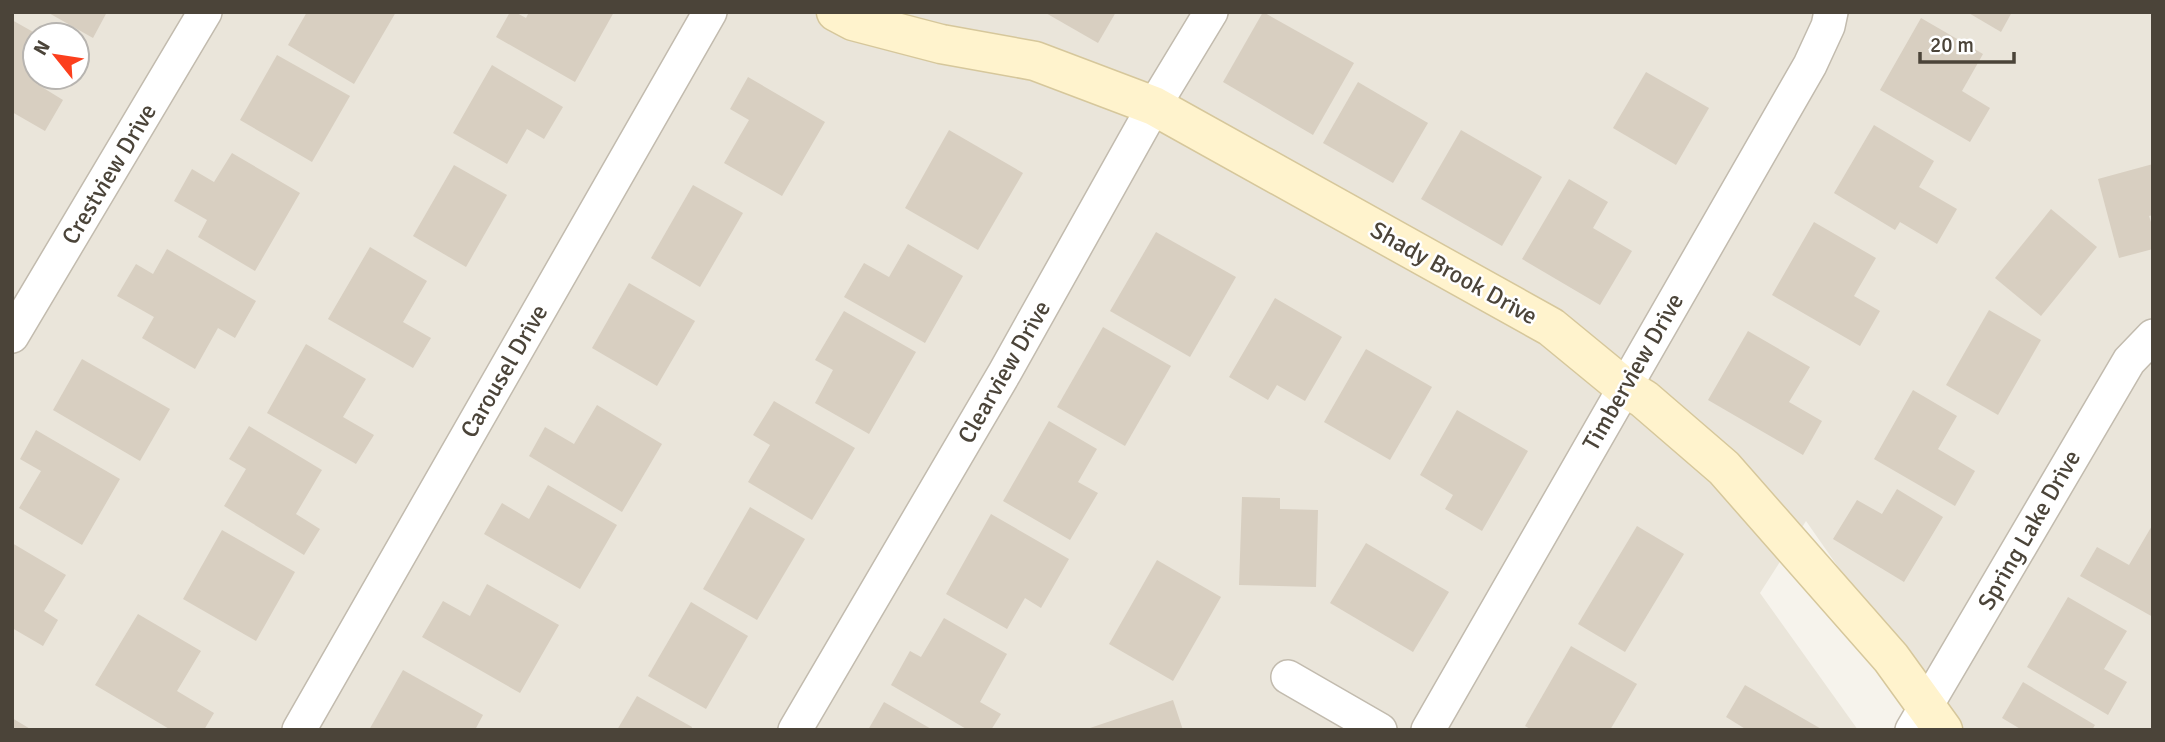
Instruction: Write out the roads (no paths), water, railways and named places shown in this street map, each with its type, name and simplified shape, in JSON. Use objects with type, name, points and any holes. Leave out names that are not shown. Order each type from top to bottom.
[{"type":"street","name":"Crestview Drive","points":[[12,336],[205,12]]},
{"type":"street","name":"Carousel Drive","points":[[299,730],[710,12]]},
{"type":"street","name":"Shady Brook Drive","points":[[836,12],[853,21],[941,44],[1035,61],[1154,106],[1552,327],[1624,387],[1644,399],[1724,468],[1891,658],[1927,722]]},
{"type":"street","name":"Clearview Drive","points":[[795,730],[1005,372],[1154,106],[1210,12]]},
{"type":"street","name":"Timberview Drive","points":[[1428,730],[1810,65],[1828,26],[1831,12]]},
{"type":"street","name":"Spring Lake Drive","points":[[1927,722],[2129,361],[2153,336]]},
{"type":"street","points":[[1288,677],[1380,730]]}]
